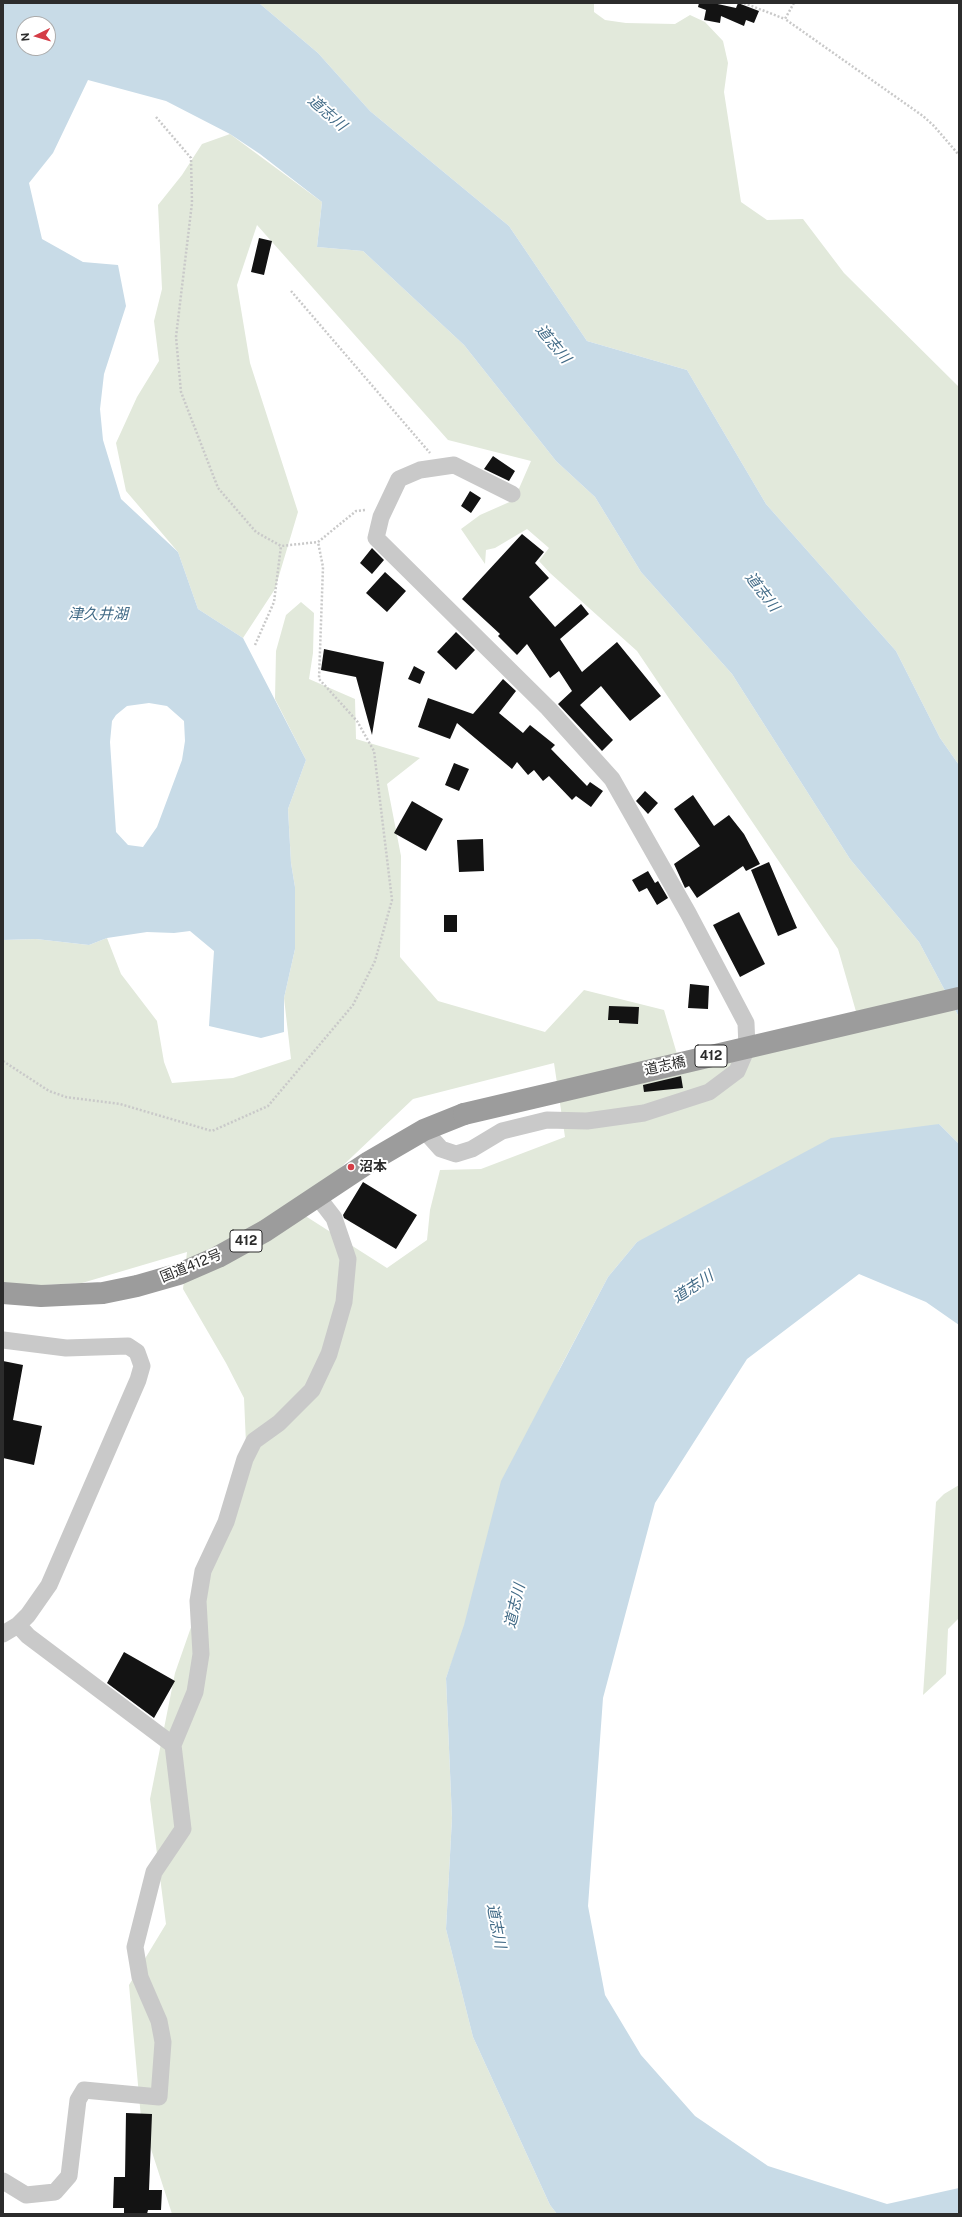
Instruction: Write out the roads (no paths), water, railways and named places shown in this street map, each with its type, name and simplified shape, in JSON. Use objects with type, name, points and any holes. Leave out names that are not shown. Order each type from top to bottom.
[{"type":"highway","name":"道志橋","points":[[464,1114],[959,998]]},
{"type":"highway","name":"国道412号","points":[[3,1293],[41,1296],[103,1293],[137,1286],[179,1274],[218,1257],[258,1234],[369,1162],[424,1130],[464,1114]]},
{"type":"street","points":[[424,1130],[441,1149],[456,1154],[472,1149],[502,1131],[548,1120],[586,1121],[644,1113],[709,1092],[737,1071],[747,1048],[746,1023],[688,913],[612,779],[548,708],[376,538],[385,508],[399,479],[420,470],[454,465],[512,494]]},
{"type":"street","points":[[3,2181],[26,2195],[55,2192],[69,2176],[78,2100],[84,2090],[159,2098],[163,2042],[159,2021],[140,1977],[135,1947],[154,1872],[183,1829],[173,1745],[195,1692],[201,1654],[198,1601],[203,1571],[226,1522],[245,1459],[254,1441],[279,1423],[312,1390],[329,1354],[344,1302],[348,1259],[334,1218],[317,1196]]},
{"type":"street","points":[[3,1340],[66,1348],[128,1346],[137,1352],[142,1366],[138,1380],[49,1585],[36,1606],[18,1625],[3,1634]]},
{"type":"street","points":[[18,1625],[28,1636],[173,1745]]},
{"type":"water","points":[[3,3],[259,3],[318,53],[370,111],[509,226],[587,341],[687,370],[766,504],[896,651],[940,738],[959,765],[959,1017],[919,942],[850,859],[732,674],[641,572],[595,497],[556,461],[464,345],[363,251],[317,247],[322,202],[260,154],[230,134],[166,101],[88,80],[53,153],[29,183],[42,239],[83,262],[118,265],[126,306],[104,374],[100,409],[103,440],[121,499],[178,552],[198,609],[243,638],[306,760],[288,809],[291,863],[295,887],[295,949],[284,998],[284,1032],[261,1038],[209,1026],[214,951],[190,931],[174,933],[147,932],[107,938],[89,945],[36,939],[3,940]],"holes":[[[149,703],[167,706],[184,721],[185,741],[182,760],[157,827],[143,847],[128,845],[116,832],[110,742],[112,721],[116,715],[127,706]]]},
{"type":"water","name":"道志川","points":[[939,1124],[959,1144],[959,1325],[926,1302],[859,1274],[747,1359],[655,1503],[603,1698],[588,1906],[605,1995],[641,2055],[695,2116],[768,2166],[887,2204],[959,2188],[959,2214],[557,2214],[550,2205],[473,2037],[446,1929],[452,1818],[446,1678],[464,1625],[501,1481],[608,1277],[637,1242],[831,1138]]},
{"type":"place","name":"沼本","points":[[351,1167]]},
{"type":"water label","name":"津久井湖","points":[[98,614]]}]
